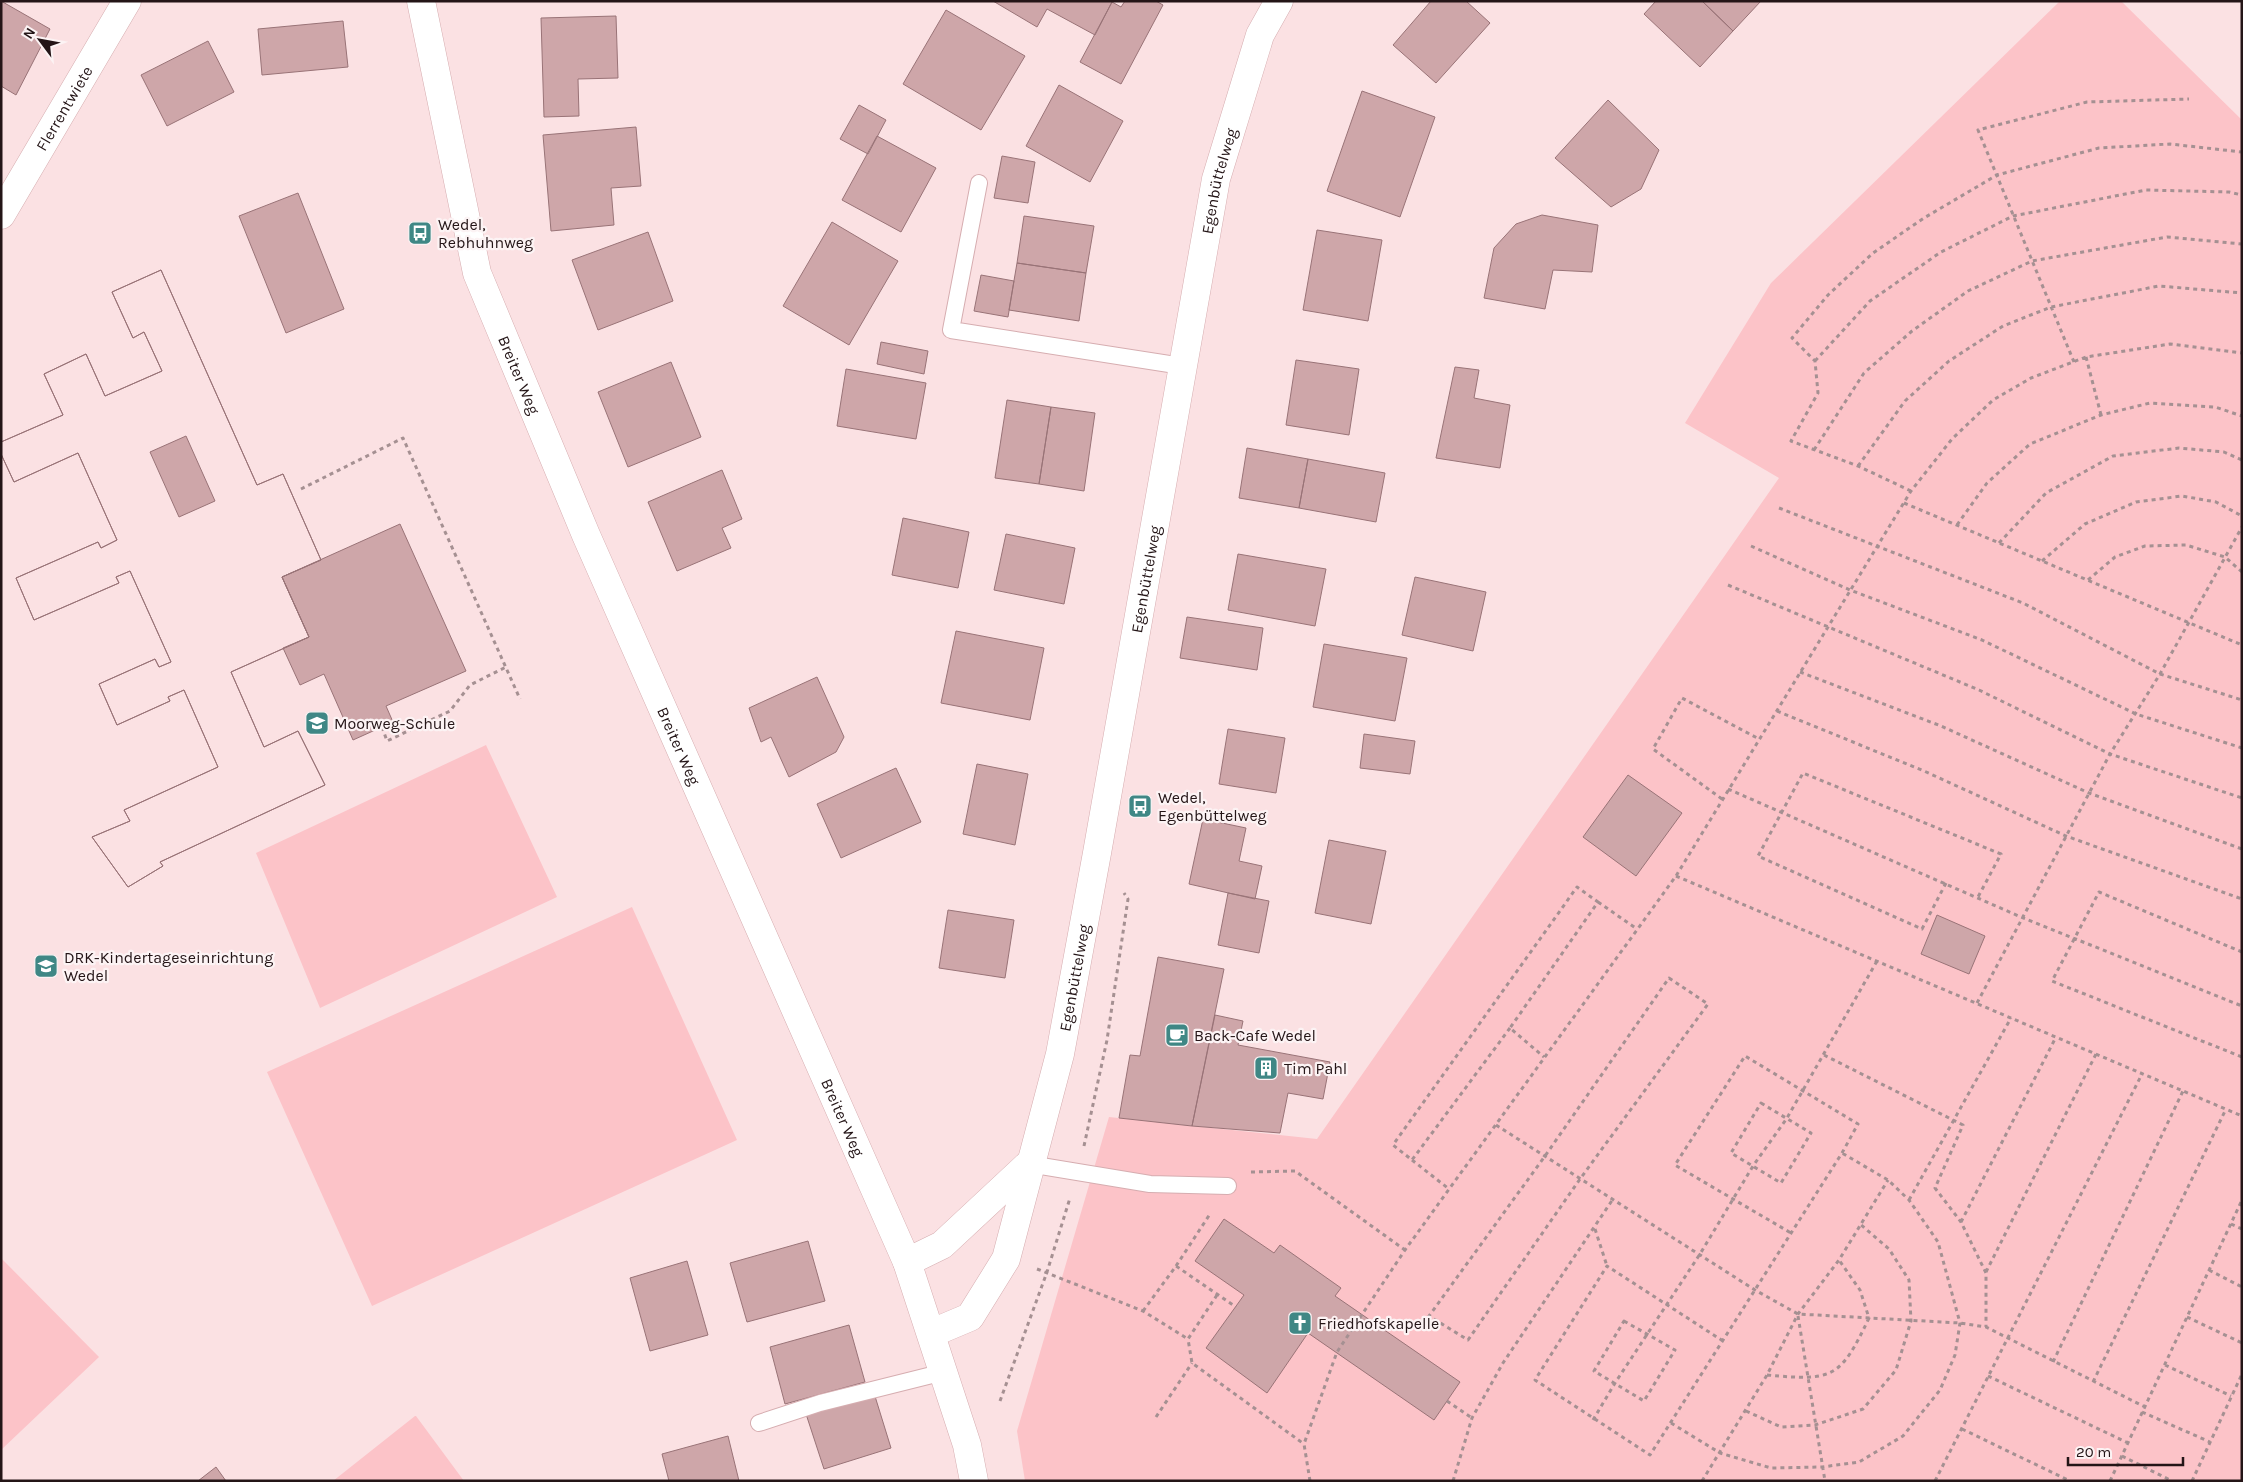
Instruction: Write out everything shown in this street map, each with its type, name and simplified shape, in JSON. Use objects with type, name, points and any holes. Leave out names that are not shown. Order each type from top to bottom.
[{"type":"street","name":"Flerrentwiete","points":[[1,215],[127,1]]},
{"type":"street","name":"Breiter Weg","points":[[421,1],[477,273],[586,535],[907,1262],[968,1445],[974,1481]]},
{"type":"street","name":"Egenbüttelweg","points":[[932,1333],[970,1317],[1006,1258],[1029,1164],[1060,1054],[1216,178],[1260,36],[1279,1]]},
{"type":"street","points":[[907,1262],[942,1245],[1029,1164]]},
{"type":"lane","points":[[980,183],[951,330],[1182,366]]},
{"type":"lane","points":[[1029,1164],[1150,1184],[1228,1186]]},
{"type":"lane","points":[[759,1423],[820,1403],[944,1372]]},
{"type":"path","points":[[2074,362],[1978,130],[2087,102],[2190,99]]},
{"type":"path","points":[[1911,491],[1858,466],[1791,441],[1818,393],[1815,361],[1792,338],[1828,295],[1873,254],[1924,218],[1997,175],[2099,148],[2170,144],[2242,152]]},
{"type":"path","points":[[1815,361],[1870,301],[1941,252],[2013,216],[2146,190],[2229,192],[2242,195]]},
{"type":"path","points":[[1814,450],[1864,373],[1912,331],[1968,291],[2032,260],[2167,237],[2242,244]]},
{"type":"path","points":[[1858,466],[1905,400],[1949,361],[2003,326],[2051,307],[2159,286],[2242,293]]},
{"type":"path","points":[[1310,1481],[1304,1444],[1337,1352],[1405,1250],[1676,876],[1911,491],[1952,439],[1992,400],[2031,378],[2086,357],[2170,344],[2242,353]]},
{"type":"path","points":[[2086,357],[2102,415]]},
{"type":"path","points":[[1957,526],[1987,483],[2030,444],[2102,415],[2150,403],[2215,407],[2242,416]]},
{"type":"path","points":[[301,489],[403,438],[520,700]]},
{"type":"path","points":[[1999,543],[2046,492],[2113,456],[2179,448],[2224,452],[2242,460]]},
{"type":"path","points":[[2042,561],[2085,524],[2136,502],[2182,496],[2216,502],[2242,516]]},
{"type":"path","points":[[1904,504],[2242,645]]},
{"type":"path","points":[[1779,508],[2022,604],[2160,674],[2242,700]]},
{"type":"path","points":[[1976,1003],[2110,754],[2160,674],[2242,527]]},
{"type":"path","points":[[2088,580],[2115,557],[2146,546],[2186,545],[2225,557],[2242,572]]},
{"type":"path","points":[[1751,546],[1850,590],[1982,640],[2136,714],[2242,748]]},
{"type":"path","points":[[1728,585],[1978,690],[2110,754],[2242,798]]},
{"type":"path","points":[[382,727],[387,741],[450,711],[470,685],[506,667]]},
{"type":"path","points":[[1800,672],[1941,726],[2089,793],[2242,849]]},
{"type":"path","points":[[1722,799],[1653,749],[1682,698],[1759,739]]},
{"type":"path","points":[[1776,711],[1924,772],[2066,836],[2242,899]]},
{"type":"path","points":[[1946,883],[1922,929],[1758,856],[1803,773],[2000,854],[1978,897]]},
{"type":"path","points":[[1728,789],[2021,917],[2242,1006]]},
{"type":"path","points":[[1676,876],[2242,1116]]},
{"type":"path","points":[[1450,1189],[1393,1145],[1577,887],[1637,929]]},
{"type":"path","points":[[2242,952],[2099,892],[2052,981],[2242,1057]]},
{"type":"path","points":[[1412,1160],[1510,1028],[1598,902]]},
{"type":"path","points":[[1593,1420],[1615,1383],[1700,1254],[1753,1166],[1787,1118],[1877,961]]},
{"type":"path","points":[[1669,978],[1708,1004],[1580,1179],[1468,1340],[1430,1316],[1545,1156],[1669,978]]},
{"type":"path","points":[[1909,1200],[2011,1018]]},
{"type":"path","points":[[1510,1028],[1544,1057]]},
{"type":"path","points":[[1961,1222],[2056,1037]]},
{"type":"path","points":[[1986,1273],[2096,1054]]},
{"type":"path","points":[[1824,1055],[1963,1125],[1935,1188],[1961,1222],[1986,1273],[1986,1328]]},
{"type":"path","points":[[1607,1266],[1535,1380],[1593,1420],[1650,1455],[1842,1153],[1858,1124],[1745,1056],[1674,1165],[1791,1233]]},
{"type":"path","points":[[1936,1481],[2142,1073]]},
{"type":"path","points":[[2053,1362],[2183,1091]]},
{"type":"path","points":[[1761,1103],[1787,1118],[1811,1133],[1781,1183],[1731,1153],[1761,1103]]},
{"type":"path","points":[[2093,1382],[2226,1109]]},
{"type":"path","points":[[1496,1126],[1755,1290],[1798,1314],[1960,1323],[1986,1328],[2145,1407]]},
{"type":"path","points":[[1671,1423],[1720,1453],[1771,1468],[1822,1467],[1859,1462],[1903,1436],[1940,1390],[1955,1356],[1960,1323],[1938,1242],[1909,1200],[1888,1180],[1842,1153]]},
{"type":"path","points":[[1246,1172],[1295,1171],[1405,1250]]},
{"type":"path","points":[[1702,1481],[1767,1375],[1798,1314],[1839,1260],[1888,1180]]},
{"type":"path","points":[[1453,1481],[1472,1418],[1504,1363],[1595,1229],[1613,1199]]},
{"type":"path","points":[[2110,1481],[2242,1200]]},
{"type":"path","points":[[1143,1311],[1176,1266],[1214,1208]]},
{"type":"path","points":[[1746,1411],[1780,1427],[1815,1425],[1863,1409],[1896,1370],[1911,1321],[1910,1280],[1889,1249],[1860,1224]]},
{"type":"path","points":[[2231,1224],[2242,1229]]},
{"type":"path","points":[[1595,1229],[1607,1266],[1723,1341]]},
{"type":"path","points":[[1006,1258],[1047,1272],[1143,1311],[1188,1339]]},
{"type":"path","points":[[1767,1375],[1808,1379],[1832,1374],[1852,1353],[1869,1318],[1860,1290],[1839,1260]]},
{"type":"path","points":[[1176,1266],[1236,1307]]},
{"type":"path","points":[[2209,1270],[2242,1287]]},
{"type":"path","points":[[1156,1417],[1192,1363],[1188,1339],[1218,1295]]},
{"type":"path","points":[[1798,1314],[1824,1481]]},
{"type":"path","points":[[2187,1317],[2242,1343]]},
{"type":"path","points":[[1624,1320],[1675,1350],[1644,1401],[1615,1383],[1594,1371],[1624,1320]]},
{"type":"path","points":[[1192,1363],[1304,1444]]},
{"type":"path","points":[[2164,1365],[2231,1396]]},
{"type":"path","points":[[2192,1481],[2242,1374]]},
{"type":"path","points":[[1988,1376],[2128,1443]]},
{"type":"path","points":[[1446,1401],[1472,1418]]},
{"type":"path","points":[[2142,1412],[2210,1442]]},
{"type":"path","points":[[1962,1429],[2070,1481]]},
{"type":"path","points":[[2122,1456],[2172,1481]]},
{"type":"shaded area","points":[[2060,1],[2121,1],[2242,120],[2242,1481],[1025,1481],[1017,1431],[1109,1117],[1317,1139],[1779,478],[1685,423],[1771,283]]},
{"type":"shaded area","points":[[486,745],[557,897],[320,1008],[256,853]]},
{"type":"shaded area","points":[[632,907],[737,1140],[372,1306],[267,1072]]},
{"type":"shaded area","points":[[1,1258],[99,1357],[1,1450]]},
{"type":"shaded area","points":[[415,1416],[464,1481],[333,1481]]},
{"type":"building","points":[[1,1],[50,29],[16,95],[1,86]]},
{"type":"building","points":[[993,1],[1112,2],[1095,35],[1047,9],[1037,27]]},
{"type":"building","points":[[1125,1],[1156,1],[1163,5],[1121,84],[1080,62],[1112,2],[1121,7]]},
{"type":"building","points":[[1431,1],[1466,1],[1490,23],[1436,83],[1393,45]]},
{"type":"building","points":[[1656,1],[1702,1],[1733,31],[1700,67],[1644,14]]},
{"type":"building","points":[[1702,1],[1761,1],[1733,31]]},
{"type":"building","points":[[946,10],[1025,56],[981,130],[903,84]]},
{"type":"building","points":[[616,16],[618,78],[578,79],[579,116],[544,117],[541,18]]},
{"type":"building","points":[[343,21],[348,67],[262,75],[258,29]]},
{"type":"building","points":[[208,41],[234,92],[167,126],[141,75]]},
{"type":"building","points":[[1059,85],[1123,121],[1090,182],[1026,146]]},
{"type":"building","points":[[1362,91],[1435,117],[1400,217],[1327,191]]},
{"type":"building","points":[[1608,100],[1659,150],[1641,189],[1611,207],[1555,158]]},
{"type":"building","points":[[859,105],[886,120],[868,154],[840,139]]},
{"type":"building","points":[[636,127],[641,186],[611,188],[614,225],[551,231],[543,135]]},
{"type":"building","points":[[877,136],[936,168],[901,232],[842,200]]},
{"type":"building","points":[[1002,156],[1035,162],[1028,203],[994,198]]},
{"type":"building","points":[[298,193],[344,309],[286,333],[239,216]]},
{"type":"building","points":[[1542,215],[1598,225],[1592,272],[1553,270],[1545,309],[1484,298],[1494,248],[1516,224]]},
{"type":"building","points":[[1024,216],[1094,226],[1086,273],[1017,263]]},
{"type":"building","points":[[832,222],[898,261],[849,345],[783,306]]},
{"type":"building","points":[[1317,230],[1382,240],[1368,321],[1303,310]]},
{"type":"building","points":[[648,232],[673,301],[598,330],[572,260]]},
{"type":"building","points":[[1017,263],[1086,273],[1079,321],[1009,310]]},
{"type":"building","points":[[161,270],[257,485],[283,474],[321,560],[282,577],[309,637],[231,672],[264,747],[298,731],[325,785],[160,862],[163,866],[128,887],[92,837],[130,821],[124,810],[218,767],[184,690],[168,697],[170,701],[117,725],[99,684],[155,659],[159,667],[171,662],[130,571],[116,577],[119,583],[34,620],[16,578],[98,542],[101,548],[117,540],[78,453],[14,482],[1,454],[1,442],[63,415],[44,374],[86,354],[105,396],[162,371],[144,332],[133,338],[112,292]],"holes":[[[186,436],[215,501],[179,517],[150,452]]]},
{"type":"building","points":[[161,270],[257,485],[283,474],[321,560],[282,577],[309,637],[231,672],[264,747],[298,731],[325,785],[160,862],[163,866],[128,887],[92,837],[130,821],[124,810],[218,767],[184,690],[168,697],[170,701],[117,725],[99,684],[155,659],[159,667],[171,662],[130,571],[116,577],[119,583],[34,620],[16,578],[98,542],[101,548],[117,540],[78,453],[14,482],[1,454],[1,442],[63,415],[44,374],[86,354],[105,396],[162,371],[144,332],[133,338],[112,292]]},
{"type":"building","points":[[981,275],[1014,281],[1008,317],[974,311]]},
{"type":"building","points":[[881,342],[928,351],[924,374],[877,364]]},
{"type":"building","points":[[1296,360],[1359,369],[1349,435],[1286,425]]},
{"type":"building","points":[[671,362],[701,437],[628,467],[598,392]]},
{"type":"building","points":[[1455,367],[1479,370],[1474,398],[1510,405],[1500,468],[1436,458]]},
{"type":"building","points":[[846,369],[926,383],[916,439],[837,426]]},
{"type":"building","points":[[1007,400],[1051,407],[1039,484],[995,478]]},
{"type":"building","points":[[1051,407],[1095,413],[1084,491],[1039,484]]},
{"type":"building","points":[[1247,448],[1308,459],[1299,508],[1239,498]]},
{"type":"building","points":[[1308,459],[1385,473],[1376,522],[1299,508]]},
{"type":"building","points":[[722,470],[742,519],[722,528],[731,548],[677,571],[648,502]]},
{"type":"building","points":[[903,518],[969,532],[958,588],[892,575]]},
{"type":"building","points":[[400,524],[466,671],[386,706],[393,722],[353,740],[324,674],[300,685],[283,648],[309,637],[282,577]]},
{"type":"building","points":[[1006,534],[1075,548],[1064,604],[994,590]]},
{"type":"building","points":[[1238,554],[1326,569],[1315,626],[1228,610]]},
{"type":"building","points":[[1415,577],[1486,592],[1473,651],[1402,635]]},
{"type":"building","points":[[1187,617],[1263,628],[1257,670],[1180,658]]},
{"type":"building","points":[[956,631],[1044,648],[1030,720],[941,703]]},
{"type":"building","points":[[1324,644],[1407,658],[1395,721],[1313,707]]},
{"type":"building","points":[[817,677],[844,737],[836,752],[789,777],[771,737],[761,742],[749,708]]},
{"type":"building","points":[[1228,729],[1285,738],[1276,793],[1219,784]]},
{"type":"building","points":[[1364,734],[1415,741],[1410,774],[1360,768]]},
{"type":"building","points":[[977,764],[1028,774],[1015,845],[963,834]]},
{"type":"building","points":[[896,768],[921,822],[841,858],[817,804]]},
{"type":"building","points":[[1628,775],[1682,813],[1636,876],[1583,837]]},
{"type":"building","points":[[1203,819],[1246,828],[1239,861],[1262,866],[1255,899],[1189,884]]},
{"type":"building","points":[[1329,840],[1386,851],[1371,924],[1315,913]]},
{"type":"building","points":[[1228,893],[1269,901],[1259,953],[1218,945]]},
{"type":"building","points":[[948,910],[1014,920],[1005,978],[939,968]]},
{"type":"building","points":[[1937,915],[1985,936],[1969,974],[1921,954]]},
{"type":"building","name":"Back-Cafe Wedel","points":[[1158,957],[1224,969],[1192,1126],[1119,1118],[1130,1055],[1140,1056]]},
{"type":"building","name":"Tim Pahl","points":[[1215,1015],[1243,1021],[1238,1045],[1330,1062],[1323,1099],[1288,1093],[1280,1133],[1192,1126]]},
{"type":"building","name":"Friedhofskapelle","points":[[1224,1219],[1274,1253],[1280,1245],[1341,1288],[1335,1296],[1460,1382],[1434,1420],[1308,1333],[1267,1393],[1206,1348],[1244,1295],[1195,1261]]},
{"type":"building","points":[[808,1241],[825,1301],[747,1322],[730,1263]]},
{"type":"building","points":[[687,1261],[708,1335],[650,1351],[630,1278]]},
{"type":"building","points":[[849,1325],[865,1382],[785,1404],[770,1347]]},
{"type":"building","points":[[874,1393],[891,1448],[824,1469],[806,1414]]},
{"type":"building","points":[[728,1436],[739,1481],[669,1481],[662,1454]]},
{"type":"building","points":[[216,1467],[226,1481],[198,1481]]},
{"type":"place","name":"Wedel, Rebhuhnweg","points":[[420,233]]},
{"type":"place","name":"Moorweg-Schule","points":[[317,723]]},
{"type":"place","name":"Wedel, Egenbüttelweg","points":[[1140,806]]},
{"type":"place","name":"DRK-Kindertageseinrichtung Wedel","points":[[46,966]]},
{"type":"place","name":"Back-Cafe Wedel","points":[[1177,1035]]},
{"type":"place","name":"Tim Pahl","points":[[1266,1068]]},
{"type":"place","name":"Friedhofskapelle","points":[[1300,1323]]}]
